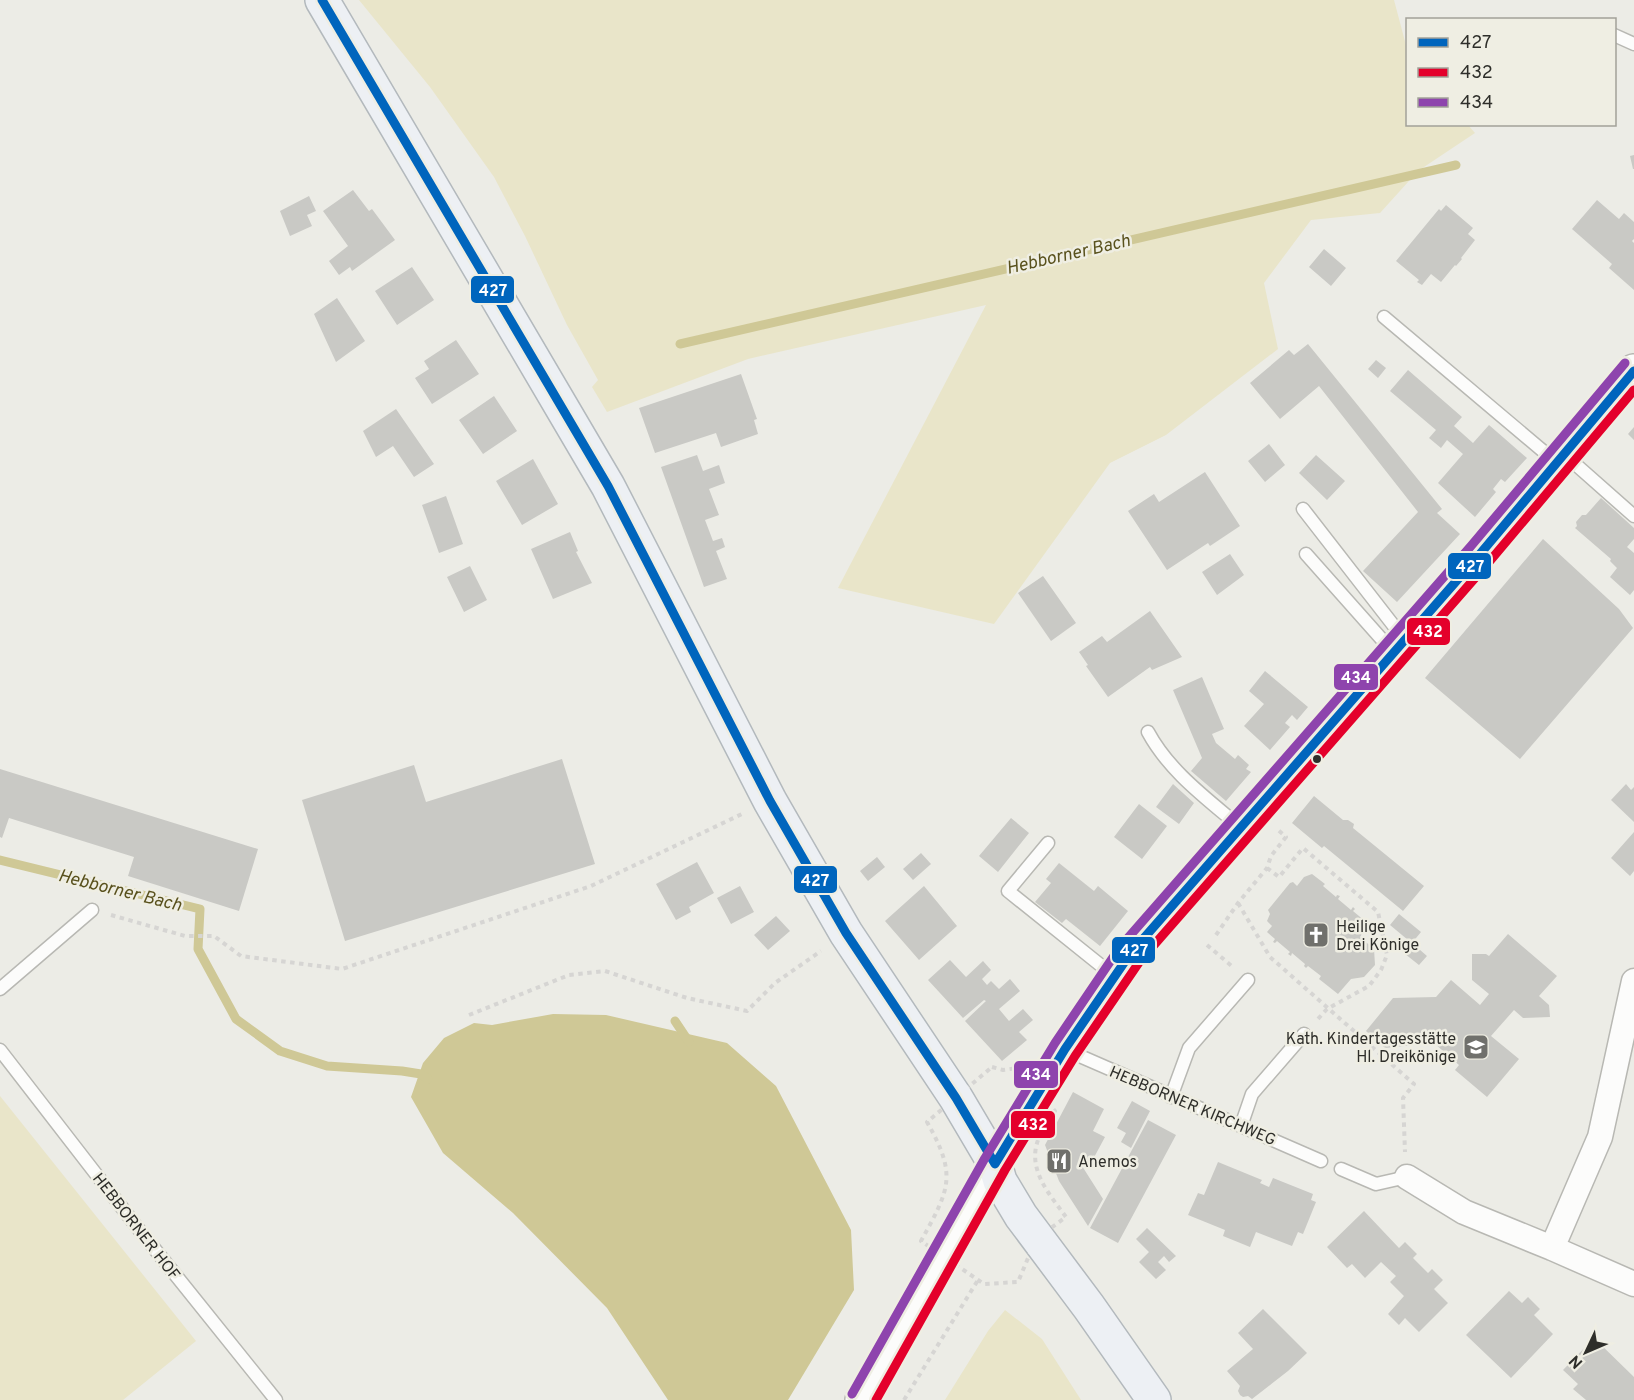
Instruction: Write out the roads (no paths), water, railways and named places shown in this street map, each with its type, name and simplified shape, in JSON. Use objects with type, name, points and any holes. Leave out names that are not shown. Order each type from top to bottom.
[{"type":"main road","points":[[322,0],[609,486],[770,801],[846,933],[956,1098],[994,1164],[1005,1189],[1036,1239],[1089,1307],[1154,1400]]},
{"type":"main road","points":[[862,1400],[994,1164],[1065,1050],[1130,954],[1399,646],[1634,371]]},
{"type":"street","points":[[1552,1248],[1600,1137],[1634,981]]},
{"type":"street","points":[[1407,1177],[1464,1212],[1634,1284]]},
{"type":"lane","points":[[1616,36],[1634,44]]},
{"type":"lane","points":[[1384,317],[1634,516]]},
{"type":"lane","points":[[1303,509],[1399,646]]},
{"type":"lane","points":[[1306,554],[1399,646]]},
{"type":"lane","points":[[1148,732],[1161,754],[1189,783],[1240,827]]},
{"type":"lane","points":[[1048,843],[1008,891],[1115,976]]},
{"type":"lane","points":[[0,989],[92,910]]},
{"type":"lane","points":[[1172,1097],[1189,1048],[1248,980]]},
{"type":"lane","points":[[1241,1126],[1252,1094],[1304,1034]]},
{"type":"lane","name":"HEBBORNER HOF","points":[[0,1050],[137,1227],[276,1400]]},
{"type":"lane","name":"HEBBORNER KIRCHWEG","points":[[1065,1050],[1321,1161]]},
{"type":"lane","points":[[1341,1169],[1376,1184],[1407,1177]]},
{"type":"waterway","name":"Hebborner Bach","points":[[680,344],[1456,165]]},
{"type":"waterway","name":"Hebborner Bach","points":[[0,860],[200,909],[198,949],[236,1019],[280,1051],[327,1066],[402,1071],[421,1074],[428,1079]]},
{"type":"waterway","name":"Hebborner Bach","points":[[675,1021],[689,1042]]},
{"type":"place","name":"Heilige Drei Könige","points":[[1316,935]]},
{"type":"place","name":"Kath. Kindertagesstätte Hl. Dreikönige","points":[[1476,1047]]},
{"type":"place","name":"Anemos","points":[[1059,1161]]}]
